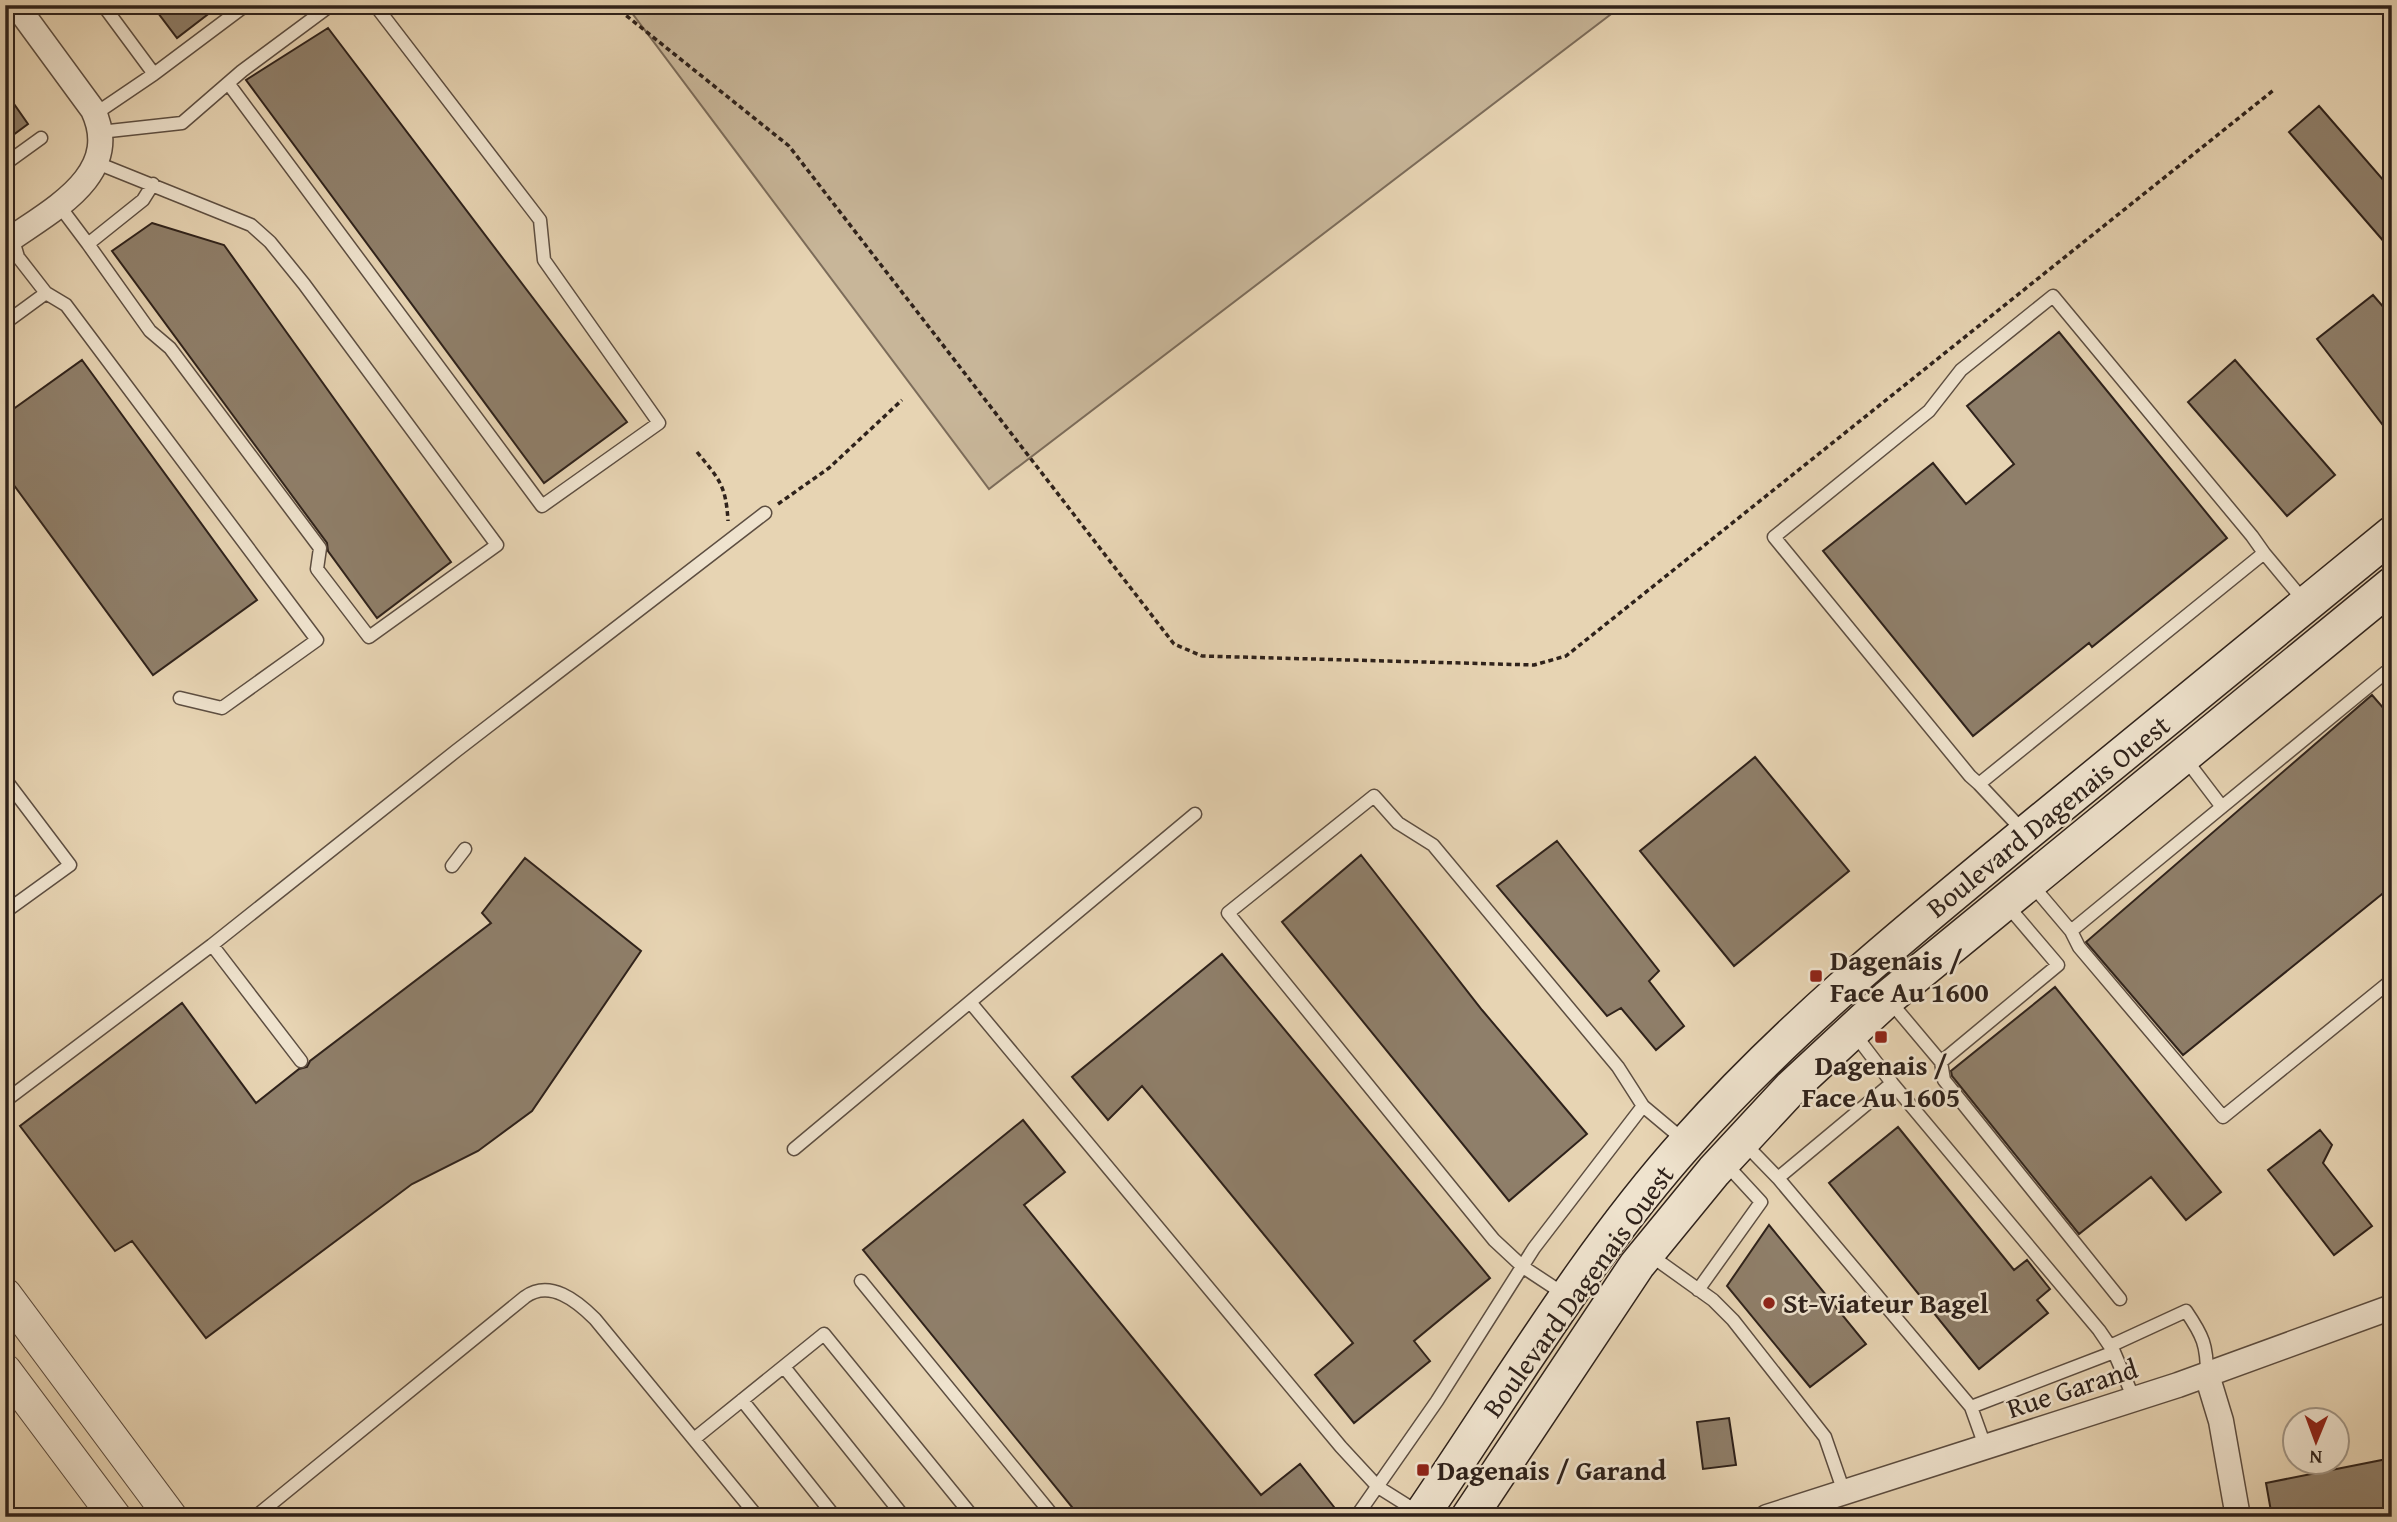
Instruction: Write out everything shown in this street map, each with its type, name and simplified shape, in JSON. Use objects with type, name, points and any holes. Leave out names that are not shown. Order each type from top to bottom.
[{"type":"main road","name":"Boulevard Dagenais Ouest","points":[[1422,1516],[1567,1296],[1625,1217],[1687,1142],[1755,1069],[1863,968],[2306,604],[2386,550]]},
{"type":"main road","name":"Boulevard Dagenais Ouest","points":[[1469,1517],[1583,1344],[1647,1253],[1732,1150],[1792,1087],[1888,998],[2392,585]]},
{"type":"street","points":[[8,236],[82,185],[97,163],[100,145],[97,123],[16,5]]},
{"type":"street","points":[[5,1294],[171,1517]]},
{"type":"street","name":"Rue Garand","points":[[1767,1517],[2207,1375],[2392,1307]]},
{"type":"street","points":[[5,1370],[115,1517]]},
{"type":"street","points":[[2207,1375],[2218,1407],[2238,1517]]},
{"type":"lane","points":[[103,5],[154,75]]},
{"type":"lane","points":[[97,123],[154,75],[246,5]]},
{"type":"lane","points":[[97,123],[182,123],[229,83],[331,5]]},
{"type":"lane","points":[[229,83],[542,506],[659,423],[544,260],[540,220],[375,5]]},
{"type":"lane","points":[[5,164],[41,138]]},
{"type":"lane","points":[[58,204],[150,331],[170,348],[320,548],[317,569],[369,638],[498,544],[270,242],[251,225],[97,163]]},
{"type":"lane","points":[[88,244],[143,200],[153,184]]},
{"type":"lane","points":[[8,236],[18,257],[46,293],[66,305],[317,640],[222,708],[180,698]]},
{"type":"lane","points":[[5,323],[46,293]]},
{"type":"lane","points":[[2026,834],[1970,776],[1774,537],[1929,411],[1961,370],[2053,296],[2244,525],[2306,604]]},
{"type":"lane","points":[[5,1101],[212,945],[456,751],[765,513]]},
{"type":"lane","points":[[1979,784],[2264,553]]},
{"type":"lane","points":[[2071,931],[2386,672],[2392,679]]},
{"type":"lane","points":[[2183,755],[2222,807]]},
{"type":"lane","points":[[5,779],[70,865],[5,912]]},
{"type":"lane","points":[[1567,1296],[1523,1267],[1494,1240],[1228,913],[1374,796],[1398,823],[1433,845],[1618,1067],[1643,1106],[1687,1142]]},
{"type":"lane","points":[[794,1149],[1195,814]]},
{"type":"lane","points":[[452,866],[465,849]]},
{"type":"lane","points":[[2017,892],[2071,931],[2080,947],[2223,1117],[2392,980]]},
{"type":"lane","points":[[1941,1062],[2058,965],[2017,892]]},
{"type":"lane","points":[[212,945],[301,1061]]},
{"type":"lane","points":[[1888,998],[1941,1062],[1944,1080],[2120,1299]]},
{"type":"lane","points":[[970,1002],[1341,1447],[1378,1487],[1422,1516]]},
{"type":"lane","points":[[1852,1030],[1892,1083],[2099,1330],[2112,1349],[2134,1399]]},
{"type":"lane","points":[[1778,1178],[1892,1083]]},
{"type":"lane","points":[[1356,1517],[1437,1401],[1534,1248],[1643,1106]]},
{"type":"lane","points":[[1732,1150],[1778,1178],[1971,1407],[1985,1446]]},
{"type":"lane","points":[[1698,1290],[1761,1202],[1732,1150]]},
{"type":"lane","points":[[1647,1253],[1713,1300],[1728,1314],[1825,1437],[1844,1492]]},
{"type":"lane","points":[[861,1282],[1054,1517]]},
{"type":"lane","points":[[255,1517],[525,1297],[539,1290],[554,1291],[584,1308],[608,1333],[756,1516]]},
{"type":"lane","points":[[1971,1407],[2112,1349],[2186,1311],[2207,1349],[2207,1375]]},
{"type":"lane","points":[[694,1439],[824,1334],[973,1517]]},
{"type":"lane","points":[[784,1367],[904,1517]]},
{"type":"lane","points":[[743,1400],[835,1517]]},
{"type":"path","points":[[614,5],[789,146],[1174,644],[1202,656],[1534,665],[1566,656],[2275,89]]},
{"type":"path","points":[[765,513],[829,468],[902,400]]},
{"type":"path","points":[[697,452],[717,476],[726,497],[729,542]]},
{"type":"shaded area","points":[[626,5],[1623,5],[989,489]]},
{"type":"building","points":[[152,5],[220,5],[177,38]]},
{"type":"building","points":[[328,28],[627,422],[544,483],[246,80]]},
{"type":"building","points":[[5,91],[28,124],[5,141]]},
{"type":"building","points":[[2319,106],[2392,190],[2392,251],[2289,132]]},
{"type":"building","points":[[152,223],[224,245],[451,562],[377,618],[328,551],[327,543],[112,251]]},
{"type":"building","points":[[2373,295],[2392,317],[2392,437],[2317,339]]},
{"type":"building","points":[[2059,332],[2227,538],[2092,647],[2089,643],[1973,736],[1823,551],[1933,463],[1966,504],[2014,464],[1967,406]]},
{"type":"building","points":[[82,360],[257,600],[153,675],[5,473],[5,415]]},
{"type":"building","points":[[2235,360],[2335,475],[2287,516],[2188,402]]},
{"type":"building","points":[[2372,695],[2392,718],[2392,886],[2183,1055],[2086,942]]},
{"type":"building","points":[[1755,757],[1849,871],[1734,966],[1640,851]]},
{"type":"building","points":[[1557,841],[1659,971],[1649,981],[1684,1026],[1656,1050],[1621,1008],[1607,1016],[1497,886]]},
{"type":"building","points":[[1361,855],[1482,1010],[1587,1134],[1509,1201],[1282,922]]},
{"type":"building","points":[[525,858],[641,951],[532,1111],[478,1151],[412,1184],[206,1338],[132,1241],[115,1251],[20,1126],[182,1003],[256,1103],[299,1069],[307,1067],[310,1061],[491,923],[482,913]]},
{"type":"building","points":[[1222,954],[1490,1278],[1414,1341],[1430,1361],[1354,1423],[1315,1375],[1353,1343],[1142,1086],[1108,1120],[1072,1077]]},
{"type":"building","points":[[2055,987],[2221,1192],[2186,1220],[2151,1177],[2079,1234],[1952,1076],[1951,1071]]},
{"type":"building","points":[[1023,1120],[1065,1172],[1024,1205],[1261,1495],[1300,1464],[1334,1507],[1322,1517],[1080,1517],[863,1250]]},
{"type":"building","points":[[1898,1127],[2014,1270],[2027,1260],[2050,1289],[2037,1300],[2048,1313],[1979,1369],[1829,1183]]},
{"type":"building","points":[[2320,1130],[2332,1145],[2323,1163],[2372,1226],[2334,1255],[2268,1170]]},
{"type":"building","points":[[1769,1225],[1866,1344],[1810,1387],[1727,1286]]},
{"type":"building","points":[[1729,1418],[1736,1465],[1703,1469],[1697,1422]]},
{"type":"building","points":[[2387,1459],[2392,1482],[2392,1510],[2357,1517],[2272,1517],[2266,1483],[2301,1476],[2352,1476],[2352,1466]]},
{"type":"place","name":"Dagenais / Face Au 1600","points":[[1816,976]]},
{"type":"place","name":"Dagenais / Face Au 1605","points":[[1881,1037]]},
{"type":"place","name":"St-Viateur Bagel","points":[[1769,1303]]},
{"type":"place","name":"Dagenais / Garand","points":[[1423,1470]]}]
